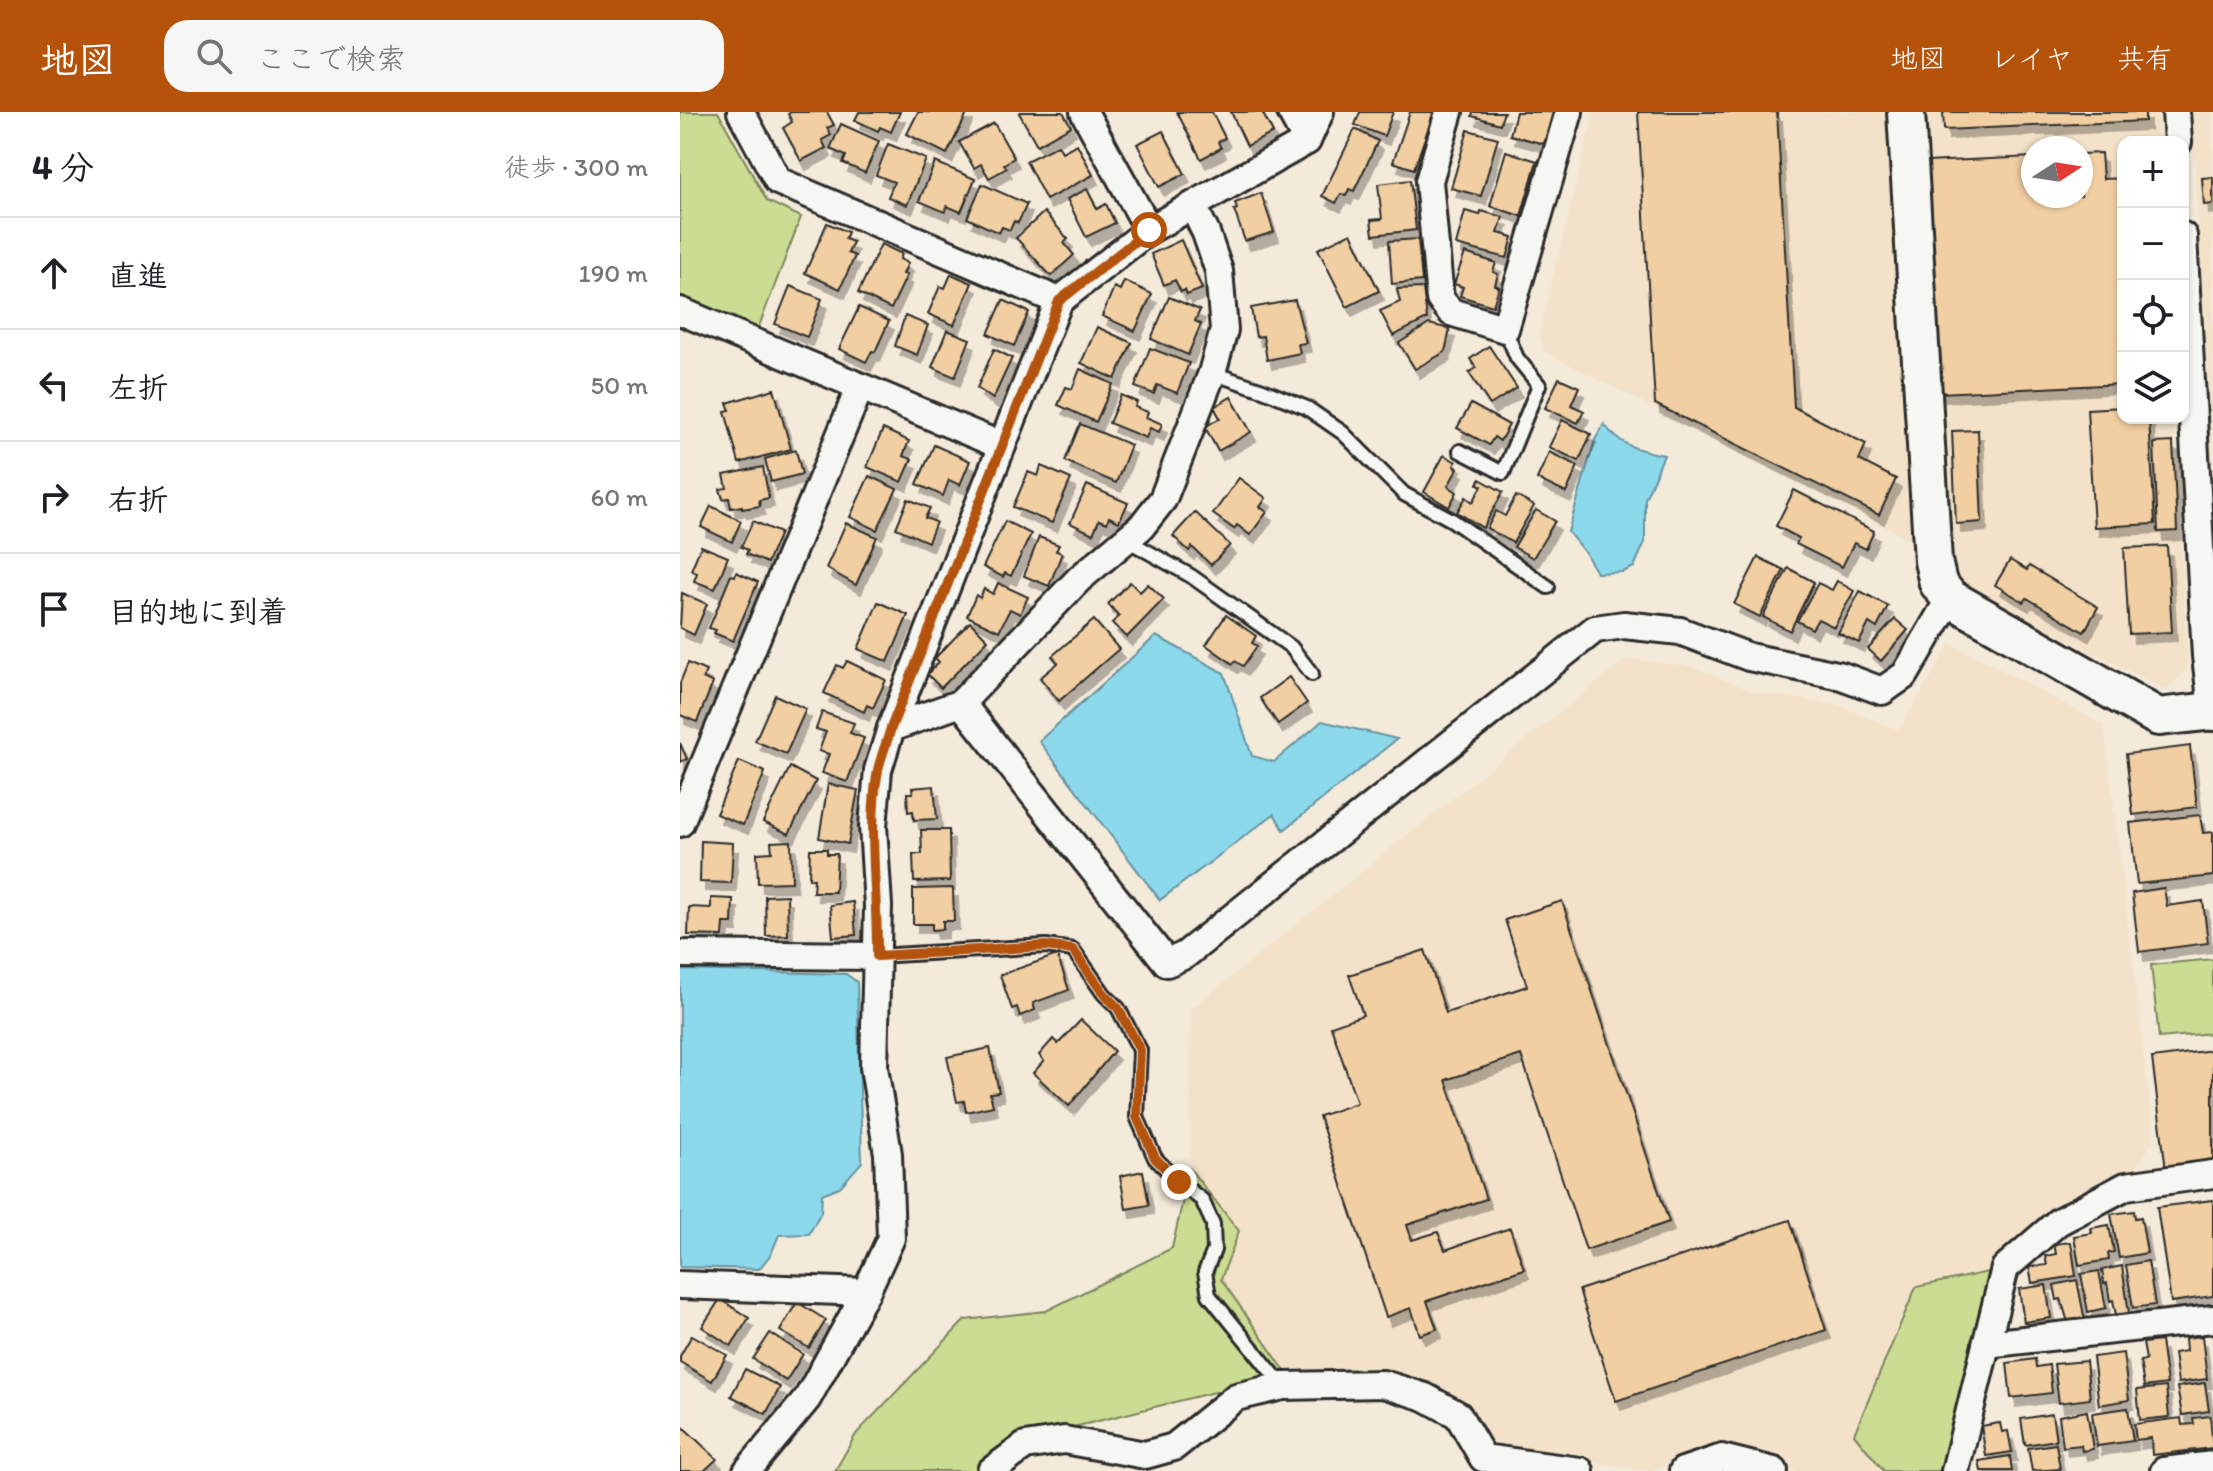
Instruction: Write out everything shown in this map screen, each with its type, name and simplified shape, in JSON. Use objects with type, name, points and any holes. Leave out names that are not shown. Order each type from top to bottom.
[{"type":"street","points":[[741,112],[778,181],[1059,301]]},
{"type":"street","points":[[1084,112],[1149,230]]},
{"type":"street","points":[[1291,112],[1307,141]]},
{"type":"street","points":[[747,1471],[807,1399],[866,1292],[891,1238],[888,1154],[874,1067],[878,906],[873,826],[878,770],[891,728],[1059,301],[1149,230],[1307,141],[1320,112]]},
{"type":"street","points":[[1449,112],[1429,181],[1440,299],[1451,312],[1505,329],[1569,112]]},
{"type":"street","points":[[1906,112],[1933,561],[1938,583],[1950,598],[2158,717],[2213,713],[2206,656],[2185,280]]},
{"type":"street","points":[[2176,112],[2178,136]]},
{"type":"street","points":[[891,728],[961,703],[1079,579],[1141,527],[1163,499],[1212,373],[1224,330],[1219,271],[1193,206]]},
{"type":"street","points":[[680,311],[1002,446]]},
{"type":"street","points":[[683,808],[860,387]]},
{"type":"street","points":[[961,703],[1167,963],[1185,955],[1595,629],[1624,625],[1680,631],[1749,657],[1842,676],[1882,691],[1905,675],[1950,598]]},
{"type":"street","points":[[680,954],[877,956]]},
{"type":"street","points":[[1955,1471],[2005,1268],[2058,1222],[2126,1186],[2213,1174]]},
{"type":"street","points":[[680,1285],[866,1292]]},
{"type":"street","points":[[1986,1344],[2213,1319]]},
{"type":"street","points":[[991,1471],[1025,1446],[1064,1440],[1145,1455],[1174,1447],[1236,1397],[1283,1386],[1383,1384],[1425,1397],[1458,1415],[1484,1465],[1580,1471]]},
{"type":"street","points":[[1683,1471],[1722,1458],[1774,1471]]},
{"type":"street","points":[[2164,1471],[2213,1465]]},
{"type":"lane","points":[[1460,451],[1503,473],[1539,385],[1517,358],[1505,329]]},
{"type":"lane","points":[[1212,373],[1307,408],[1343,433],[1404,494],[1452,520],[1548,587]]},
{"type":"lane","points":[[1127,540],[1191,576],[1291,647],[1312,674]]},
{"type":"lane","points":[[877,956],[1046,946],[1073,950],[1104,994],[1118,1008],[1140,1050],[1137,1117],[1155,1158],[1202,1200],[1213,1224],[1214,1250],[1205,1272],[1209,1295],[1283,1386]]},
{"type":"shaded area","points":[[1594,112],[1886,112],[1912,541],[1545,352],[1539,334]]},
{"type":"shaded area","points":[[1924,112],[2158,112],[2160,136],[2117,136],[2117,424],[2174,424],[2188,669],[2165,690],[1966,587],[1949,557]]},
{"type":"shaded area","points":[[2191,112],[2213,112],[2213,481],[2195,171]]},
{"type":"shaded area","points":[[1951,643],[2104,725],[2154,1140],[2129,1178],[2040,1222],[1854,1434],[1884,1471],[1793,1471],[1777,1462],[1721,1450],[1648,1471],[1491,1444],[1462,1402],[1287,1374],[1221,1279],[1239,1231],[1190,1169],[1191,1009],[1626,659],[1690,666],[1755,692],[1838,705],[1899,730]]},
{"type":"green space","points":[[680,112],[718,112],[767,201],[801,217],[756,334],[683,300],[680,294]]},
{"type":"green space","points":[[2213,959],[2213,1033],[2159,1038],[2151,965]]},
{"type":"green space","points":[[1190,1169],[1239,1231],[1221,1279],[1287,1374],[1022,1440],[982,1471],[835,1471],[856,1434],[965,1320],[1046,1311],[1172,1248]]},
{"type":"green space","points":[[1993,1271],[1942,1471],[1884,1471],[1854,1434],[1916,1287]]},
{"type":"water","points":[[1604,424],[1630,446],[1664,455],[1645,499],[1645,542],[1634,567],[1623,572],[1597,573],[1568,532],[1595,440]]},
{"type":"water","points":[[1156,636],[1224,673],[1252,756],[1274,762],[1322,721],[1397,739],[1284,830],[1274,814],[1160,900],[1039,741]]},
{"type":"water","points":[[680,970],[846,974],[857,982],[862,1162],[840,1187],[822,1194],[821,1212],[809,1234],[779,1235],[771,1254],[759,1269],[680,1267]]},
{"type":"building","points":[[827,112],[834,125],[827,128],[831,135],[822,140],[826,148],[801,161],[783,128],[792,122],[788,114]]},
{"type":"building","points":[[859,112],[900,112],[891,132],[880,127],[878,131],[855,120]]},
{"type":"building","points":[[918,112],[968,112],[947,154],[907,134]]},
{"type":"building","points":[[1021,112],[1063,112],[1071,126],[1037,145]]},
{"type":"building","points":[[1177,112],[1212,112],[1225,138],[1218,142],[1221,148],[1201,159]]},
{"type":"building","points":[[1231,112],[1262,112],[1273,133],[1247,146]]},
{"type":"building","points":[[1360,112],[1393,112],[1384,136],[1355,125]]},
{"type":"building","points":[[1410,112],[1434,112],[1414,169],[1393,162]]},
{"type":"building","points":[[1473,112],[1504,112],[1500,124],[1472,116]]},
{"type":"building","points":[[1516,112],[1553,112],[1544,144],[1510,135]]},
{"type":"building","points":[[1638,112],[1777,112],[1794,407],[1866,444],[1859,460],[1896,479],[1879,515],[1655,404]]},
{"type":"building","points":[[1943,112],[2145,112],[2145,121],[1944,130]]},
{"type":"building","points":[[994,123],[1014,158],[1004,164],[1007,168],[989,178],[981,164],[974,168],[959,142]]},
{"type":"building","points":[[841,124],[879,141],[865,173],[843,163],[846,156],[830,149]]},
{"type":"building","points":[[1355,129],[1378,141],[1354,191],[1349,189],[1346,196],[1341,194],[1336,203],[1322,196]]},
{"type":"building","points":[[1468,130],[1498,138],[1481,196],[1451,188]]},
{"type":"building","points":[[1163,131],[1185,174],[1159,187],[1137,144]]},
{"type":"building","points":[[888,144],[926,159],[907,205],[888,197],[894,182],[876,175]]},
{"type":"building","points":[[1077,144],[1093,175],[1046,200],[1026,161],[1058,145],[1062,152]]},
{"type":"building","points":[[1506,151],[1537,161],[1521,216],[1490,206]]},
{"type":"building","points":[[2093,153],[2101,153],[2103,179],[2117,178],[2117,384],[1939,393],[1926,162],[2021,158],[2021,208],[2093,208]]},
{"type":"building","points":[[935,162],[975,179],[961,212],[947,206],[945,212],[919,201]]},
{"type":"building","points":[[2213,177],[2213,204],[2204,205],[2202,178]]},
{"type":"building","points":[[1410,180],[1416,230],[1373,235],[1371,220],[1382,219],[1378,184]]},
{"type":"building","points":[[982,184],[1027,204],[1018,223],[1014,221],[1010,230],[1002,227],[999,233],[967,218]]},
{"type":"building","points":[[1087,189],[1097,209],[1106,204],[1115,223],[1086,237],[1067,199]]},
{"type":"building","points":[[1261,193],[1274,232],[1245,241],[1234,210],[1237,209],[1235,203]]},
{"type":"building","points":[[1465,211],[1480,215],[1481,211],[1503,217],[1498,233],[1513,237],[1507,258],[1456,245]]},
{"type":"building","points":[[1044,212],[1068,239],[1064,243],[1074,255],[1051,276],[1016,238]]},
{"type":"building","points":[[827,223],[848,232],[845,239],[853,242],[848,253],[855,256],[840,289],[805,273]]},
{"type":"building","points":[[1351,233],[1379,291],[1347,307],[1318,249]]},
{"type":"building","points":[[1418,239],[1422,281],[1392,284],[1389,241]]},
{"type":"building","points":[[1181,240],[1202,289],[1187,295],[1185,290],[1181,292],[1175,280],[1164,285],[1151,254]]},
{"type":"building","points":[[881,244],[902,254],[900,259],[908,263],[903,274],[907,275],[891,309],[858,293]]},
{"type":"building","points":[[1465,253],[1496,263],[1493,272],[1498,274],[1495,285],[1499,287],[1493,306],[1460,296],[1463,287],[1454,284]]},
{"type":"building","points":[[951,274],[972,283],[954,325],[928,314],[940,286],[945,288]]},
{"type":"building","points":[[1124,281],[1152,294],[1135,331],[1102,316],[1114,287],[1120,290]]},
{"type":"building","points":[[790,286],[822,299],[807,337],[775,324]]},
{"type":"building","points":[[1423,288],[1427,319],[1393,336],[1380,311],[1400,302],[1397,289]]},
{"type":"building","points":[[1169,297],[1200,310],[1195,321],[1201,324],[1188,355],[1151,339]]},
{"type":"building","points":[[1003,300],[1029,312],[1014,346],[988,334]]},
{"type":"building","points":[[1295,300],[1306,343],[1298,344],[1300,353],[1267,360],[1263,336],[1256,337],[1251,308]]},
{"type":"building","points":[[859,307],[889,321],[875,352],[872,351],[866,362],[839,349]]},
{"type":"building","points":[[905,316],[928,325],[917,355],[895,346]]},
{"type":"building","points":[[1429,324],[1450,329],[1445,352],[1415,369],[1399,343]]},
{"type":"building","points":[[1097,327],[1132,343],[1115,379],[1081,363]]},
{"type":"building","points":[[947,330],[970,339],[955,377],[932,367]]},
{"type":"building","points":[[1489,346],[1517,388],[1490,405],[1469,373],[1476,368],[1470,359]]},
{"type":"building","points":[[1150,348],[1189,363],[1177,393],[1157,385],[1154,394],[1135,387]]},
{"type":"building","points":[[994,349],[1012,358],[993,399],[977,388]]},
{"type":"building","points":[[1080,369],[1113,384],[1096,422],[1058,405],[1066,387],[1072,389]]},
{"type":"building","points":[[1559,378],[1579,387],[1571,405],[1584,411],[1578,423],[1545,408]]},
{"type":"building","points":[[774,389],[791,449],[739,463],[725,411],[730,410],[727,403]]},
{"type":"building","points":[[1121,395],[1137,402],[1135,407],[1148,412],[1146,417],[1162,424],[1159,432],[1150,428],[1146,438],[1109,423]]},
{"type":"building","points":[[1231,397],[1251,432],[1218,451],[1205,427],[1220,418],[1214,407]]},
{"type":"building","points":[[1471,404],[1509,425],[1500,441],[1494,437],[1489,445],[1457,428]]},
{"type":"building","points":[[2117,407],[2117,424],[2149,424],[2155,524],[2094,527],[2087,409]]},
{"type":"building","points":[[1562,420],[1591,434],[1579,461],[1549,447]]},
{"type":"building","points":[[1080,424],[1131,445],[1116,483],[1065,461]]},
{"type":"building","points":[[883,429],[909,441],[903,456],[912,459],[902,482],[867,467]]},
{"type":"building","points":[[1978,430],[1982,522],[1956,524],[1952,431]]},
{"type":"building","points":[[2173,442],[2177,531],[2158,532],[2154,443]]},
{"type":"building","points":[[934,445],[970,461],[960,485],[949,480],[943,496],[917,484]]},
{"type":"building","points":[[796,450],[802,474],[771,482],[765,459]]},
{"type":"building","points":[[1549,452],[1578,466],[1566,493],[1537,479]]},
{"type":"building","points":[[1444,455],[1456,462],[1454,466],[1458,468],[1448,486],[1457,492],[1449,507],[1424,492]]},
{"type":"building","points":[[1041,466],[1071,479],[1052,523],[1013,507],[1028,472],[1038,476]]},
{"type":"building","points":[[763,467],[769,498],[759,500],[760,506],[731,508],[729,498],[723,499],[720,489],[727,488],[724,475]]},
{"type":"building","points":[[869,476],[897,489],[877,530],[850,517]]},
{"type":"building","points":[[1239,478],[1266,498],[1260,507],[1267,512],[1250,535],[1237,525],[1234,529],[1213,514]]},
{"type":"building","points":[[1480,479],[1503,492],[1483,528],[1457,512],[1466,497],[1473,502],[1482,486],[1478,484]]},
{"type":"building","points":[[1087,485],[1128,503],[1119,522],[1109,517],[1107,523],[1099,520],[1093,534],[1070,523]]},
{"type":"building","points":[[1794,490],[1874,531],[1866,549],[1854,543],[1842,567],[1796,544],[1799,538],[1776,526]]},
{"type":"building","points":[[1516,496],[1534,506],[1513,543],[1487,528],[1496,511],[1505,516]]},
{"type":"building","points":[[908,499],[930,508],[925,518],[936,522],[928,542],[896,528]]},
{"type":"building","points":[[711,506],[741,521],[732,542],[701,527]]},
{"type":"building","points":[[1536,510],[1555,521],[1533,558],[1514,547]]},
{"type":"building","points":[[1195,512],[1230,545],[1211,565],[1192,547],[1189,551],[1173,536]]},
{"type":"building","points":[[753,521],[780,533],[767,563],[746,554],[748,550],[741,547]]},
{"type":"building","points":[[1005,521],[1031,534],[1011,576],[1005,573],[1003,577],[983,567]]},
{"type":"building","points":[[846,523],[877,537],[856,585],[826,568]]},
{"type":"building","points":[[1039,537],[1059,545],[1056,551],[1062,553],[1049,586],[1024,576]]},
{"type":"building","points":[[701,546],[728,557],[715,589],[694,581],[697,573],[691,570]]},
{"type":"building","points":[[2167,546],[2172,632],[2129,634],[2124,548]]},
{"type":"building","points":[[1758,557],[1784,570],[1760,617],[1734,604]]},
{"type":"building","points":[[2010,560],[2027,570],[2029,566],[2098,607],[2084,632],[2027,598],[2024,602],[1995,585]]},
{"type":"building","points":[[1788,568],[1814,582],[1790,631],[1763,617]]},
{"type":"building","points":[[736,572],[758,582],[733,641],[709,628],[731,575],[735,576]]},
{"type":"building","points":[[1837,581],[1854,591],[1834,627],[1818,619],[1812,629],[1797,621],[1818,583],[1832,590]]},
{"type":"building","points":[[1130,582],[1140,592],[1148,584],[1164,599],[1127,637],[1112,623],[1119,616],[1108,604]]},
{"type":"building","points":[[998,583],[1028,597],[1020,614],[1010,609],[999,631],[967,616],[976,595],[980,598],[984,589],[993,594]]},
{"type":"building","points":[[1860,591],[1888,606],[1877,628],[1869,623],[1859,643],[1838,633]]},
{"type":"building","points":[[682,593],[707,604],[694,635],[680,628]]},
{"type":"building","points":[[878,602],[908,615],[888,662],[858,649]]},
{"type":"building","points":[[1226,615],[1256,636],[1252,643],[1257,646],[1243,666],[1235,661],[1233,664],[1206,645]]},
{"type":"building","points":[[1895,619],[1908,630],[1881,661],[1868,649]]},
{"type":"building","points":[[1094,620],[1119,649],[1059,701],[1040,678],[1058,663],[1052,656]]},
{"type":"building","points":[[970,622],[988,640],[941,688],[927,674],[939,662],[935,658]]},
{"type":"building","points":[[847,661],[886,680],[873,708],[867,705],[864,712],[824,693],[837,665],[843,668]]},
{"type":"building","points":[[688,663],[706,671],[703,678],[713,683],[697,722],[680,715],[680,683]]},
{"type":"building","points":[[1289,677],[1307,703],[1278,724],[1260,698]]},
{"type":"building","points":[[775,695],[806,709],[786,754],[755,741]]},
{"type":"building","points":[[822,712],[854,723],[850,733],[864,738],[847,782],[822,773],[829,754],[819,751],[826,732],[816,729]]},
{"type":"building","points":[[680,743],[687,759],[680,762]]},
{"type":"building","points":[[2190,746],[2197,807],[2133,815],[2126,754]]},
{"type":"building","points":[[739,761],[765,772],[743,825],[716,814]]},
{"type":"building","points":[[790,767],[816,781],[789,834],[763,822]]},
{"type":"building","points":[[828,784],[858,790],[848,844],[819,838]]},
{"type":"building","points":[[934,786],[937,819],[914,820],[913,811],[908,812],[907,793],[913,793],[912,788]]},
{"type":"building","points":[[2200,815],[2203,833],[2213,832],[2213,876],[2137,884],[2130,823]]},
{"type":"building","points":[[921,830],[949,830],[950,881],[914,882],[913,854],[922,854]]},
{"type":"building","points":[[701,841],[733,843],[731,883],[700,882]]},
{"type":"building","points":[[791,841],[792,882],[758,883],[757,853],[772,852],[771,842]]},
{"type":"building","points":[[810,849],[827,849],[827,854],[837,854],[835,892],[813,892],[814,879],[809,879]]},
{"type":"building","points":[[953,888],[954,921],[943,921],[943,929],[932,930],[932,924],[913,924],[913,889]]},
{"type":"building","points":[[2164,888],[2167,906],[2203,901],[2208,943],[2139,952],[2132,893]]},
{"type":"building","points":[[787,895],[788,935],[766,936],[765,896]]},
{"type":"building","points":[[711,898],[733,899],[732,923],[724,923],[723,936],[688,935],[689,907],[711,908]]},
{"type":"building","points":[[1562,901],[1669,1222],[1586,1250],[1521,1055],[1446,1080],[1486,1199],[1407,1225],[1412,1240],[1438,1232],[1445,1250],[1510,1228],[1524,1269],[1427,1301],[1437,1329],[1420,1335],[1411,1308],[1386,1317],[1319,1116],[1357,1103],[1331,1026],[1363,1015],[1349,975],[1425,950],[1446,1013],[1527,986],[1505,920]]},
{"type":"building","points":[[853,902],[856,935],[833,937],[830,905]]},
{"type":"building","points":[[1057,955],[1069,990],[1033,1003],[1035,1010],[1020,1016],[1017,1007],[1012,1009],[1000,975]]},
{"type":"building","points":[[1081,1020],[1114,1051],[1069,1106],[1033,1073],[1044,1061],[1039,1055],[1053,1039],[1058,1044]]},
{"type":"building","points":[[990,1048],[999,1092],[990,1093],[993,1106],[966,1112],[964,1101],[957,1102],[947,1057]]},
{"type":"building","points":[[2213,1050],[2213,1164],[2166,1170],[2152,1058]]},
{"type":"building","points":[[1143,1171],[1149,1205],[1126,1209],[1120,1176]]},
{"type":"building","points":[[2213,1200],[2213,1296],[2171,1302],[2157,1207]]},
{"type":"building","points":[[2134,1211],[2135,1218],[2141,1217],[2147,1253],[2119,1258],[2111,1214]]},
{"type":"building","points":[[1790,1220],[1826,1330],[1616,1401],[1579,1290]]},
{"type":"building","points":[[2109,1225],[2114,1252],[2108,1253],[2109,1260],[2079,1265],[2074,1236],[2092,1233],[2091,1228]]},
{"type":"building","points":[[2071,1242],[2076,1276],[2032,1283],[2029,1267],[2047,1265],[2045,1256],[2056,1254],[2054,1244]]},
{"type":"building","points":[[2148,1261],[2155,1305],[2133,1308],[2126,1265]]},
{"type":"building","points":[[2122,1266],[2129,1313],[2116,1315],[2102,1270]]},
{"type":"building","points":[[2099,1271],[2106,1308],[2088,1312],[2081,1274]]},
{"type":"building","points":[[2077,1280],[2086,1326],[2070,1329],[2054,1285]]},
{"type":"building","points":[[2046,1285],[2051,1318],[2024,1322],[2019,1289]]},
{"type":"building","points":[[720,1299],[749,1318],[731,1346],[702,1327]]},
{"type":"building","points":[[797,1302],[826,1320],[809,1348],[780,1331]]},
{"type":"building","points":[[770,1333],[803,1354],[786,1381],[753,1359]]},
{"type":"building","points":[[692,1335],[727,1355],[712,1381],[680,1362],[680,1356]]},
{"type":"building","points":[[2202,1336],[2207,1379],[2178,1383],[2174,1353],[2186,1351],[2185,1338]]},
{"type":"building","points":[[2161,1341],[2167,1384],[2144,1387],[2140,1361],[2146,1360],[2143,1343]]},
{"type":"building","points":[[2123,1353],[2129,1400],[2099,1405],[2093,1357]]},
{"type":"building","points":[[2035,1359],[2036,1367],[2049,1365],[2052,1393],[2011,1398],[2007,1363]]},
{"type":"building","points":[[2086,1361],[2090,1399],[2059,1403],[2054,1364]]},
{"type":"building","points":[[745,1369],[780,1387],[766,1414],[731,1396]]},
{"type":"building","points":[[2205,1383],[2209,1411],[2182,1415],[2177,1387]]},
{"type":"building","points":[[2166,1387],[2169,1417],[2140,1420],[2137,1390]]},
{"type":"building","points":[[2128,1408],[2133,1441],[2097,1446],[2092,1413]]},
{"type":"building","points":[[2087,1411],[2093,1449],[2082,1451],[2081,1445],[2063,1447],[2059,1416]]},
{"type":"building","points":[[2052,1414],[2056,1440],[2025,1445],[2021,1419]]},
{"type":"building","points":[[2210,1416],[2213,1448],[2152,1455],[2151,1438],[2136,1440],[2134,1424],[2181,1418],[2182,1425],[2194,1424],[2193,1418]]},
{"type":"building","points":[[2000,1423],[2002,1432],[2008,1431],[2012,1452],[1986,1456],[1981,1426]]},
{"type":"building","points":[[680,1424],[717,1459],[704,1471],[680,1471]]},
{"type":"building","points":[[2056,1444],[2060,1469],[2032,1471],[2028,1448]]},
{"type":"building","points":[[2010,1456],[2012,1471],[1981,1471],[1979,1461]]},
{"type":"route","points":[[1149,230],[1059,301],[891,728],[878,770],[873,826],[878,906],[877,956],[1046,946],[1073,950],[1104,994],[1118,1008],[1140,1050],[1137,1117],[1155,1158],[1179,1182]]}]
